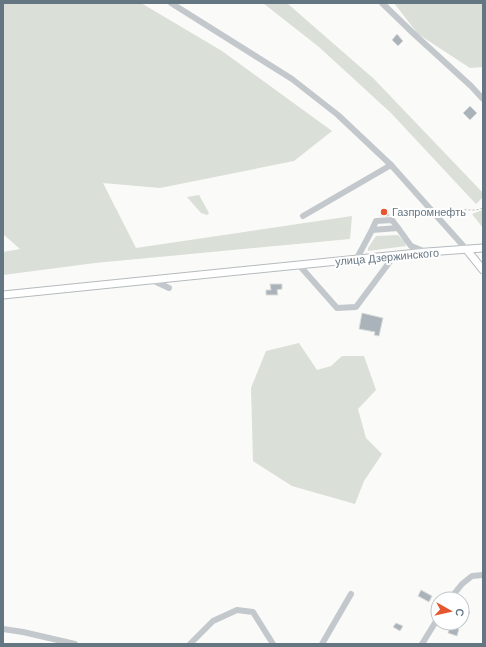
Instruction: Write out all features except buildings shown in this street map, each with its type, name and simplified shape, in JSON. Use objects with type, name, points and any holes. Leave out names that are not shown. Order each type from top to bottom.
[{"type":"main road","name":"улица Дзержинского","points":[[3,295],[427,252],[483,248]]},
{"type":"main road","points":[[467,250],[483,270]]},
{"type":"street","points":[[171,3],[292,79],[338,115],[391,165],[467,250]]},
{"type":"street","points":[[382,3],[483,99]]},
{"type":"street","points":[[303,216],[391,165]]},
{"type":"street","points":[[356,260],[372,230],[398,228],[411,246],[427,252]]},
{"type":"street","points":[[299,265],[337,308],[356,307],[394,256]]},
{"type":"street","points":[[152,280],[169,288]]},
{"type":"street","points":[[456,591],[472,576],[483,575]]},
{"type":"street","points":[[322,644],[351,594]]},
{"type":"street","points":[[190,644],[213,621],[237,610],[253,612],[273,644]]},
{"type":"street","points":[[3,629],[29,633],[75,644]]},
{"type":"street","points":[[422,644],[430,631]]},
{"type":"path","points":[[439,219],[446,209],[454,208],[475,211],[483,208]]},
{"type":"shaded area","points":[[3,3],[141,3],[222,51],[332,131],[294,161],[160,188],[103,183],[136,248],[352,216],[350,239],[95,263],[3,275],[3,252],[20,249],[3,234]]},
{"type":"shaded area","points":[[263,3],[288,4],[374,79],[483,193],[483,197],[476,204],[391,113],[319,47]]},
{"type":"shaded area","points":[[394,3],[483,3],[483,67],[470,68],[418,34]]},
{"type":"shaded area","points":[[199,195],[209,213],[207,215],[201,213],[187,197]]},
{"type":"shaded area","points":[[483,210],[483,228],[472,214]]},
{"type":"shaded area","points":[[398,235],[405,242],[406,246],[368,251],[368,248],[376,236]]},
{"type":"shaded area","points":[[299,343],[317,370],[331,366],[342,356],[364,356],[376,390],[358,409],[366,438],[382,454],[364,481],[355,504],[292,486],[253,461],[251,388],[266,351]]},
{"type":"place","name":"Газпромнефть","points":[[384,212]]}]
